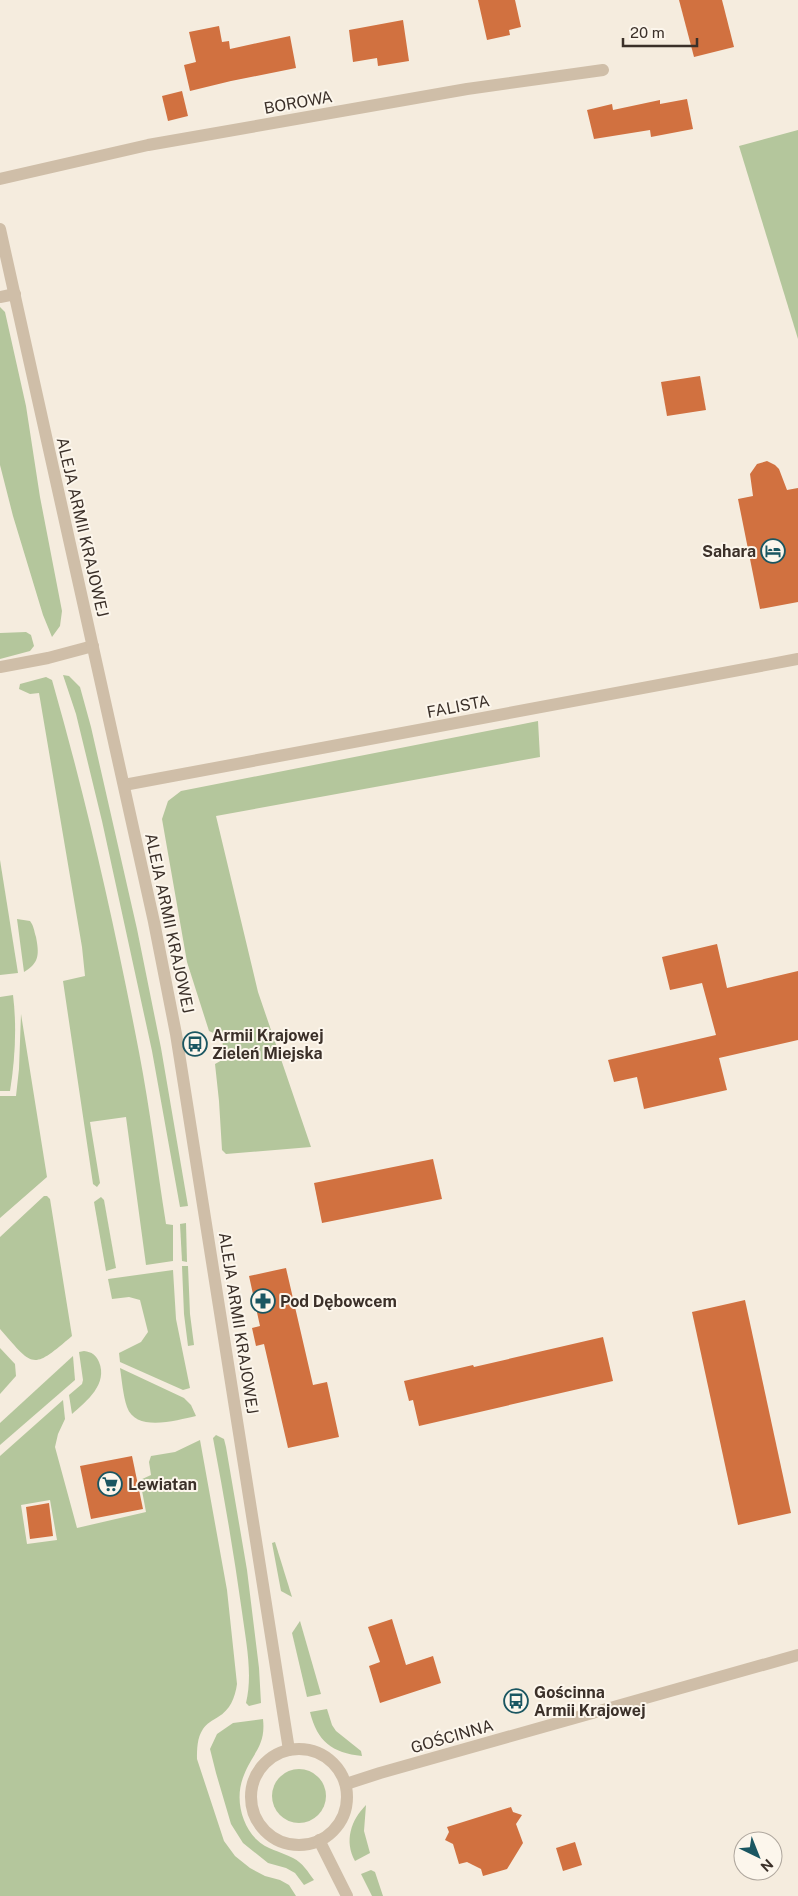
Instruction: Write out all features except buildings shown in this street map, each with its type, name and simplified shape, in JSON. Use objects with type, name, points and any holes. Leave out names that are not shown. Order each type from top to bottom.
[{"type":"street","name":"BOROWA","points":[[0,179],[148,145],[467,89],[603,70]]},
{"type":"street","name":"ALEJA ARMII KRAJOWEJ","points":[[0,229],[154,922],[176,1034],[289,1750]]},
{"type":"street","points":[[0,298],[14,294]]},
{"type":"street","points":[[0,667],[48,658],[93,646]]},
{"type":"street","name":"FALISTA","points":[[124,785],[798,659]]},
{"type":"street","name":"GOŚCINNA","points":[[346,1784],[798,1655]]},
{"type":"street","points":[[301,1748],[313,1750],[324,1755],[334,1763],[341,1772],[346,1784],[346,1811],[340,1823],[331,1833],[320,1840],[305,1844],[290,1844],[277,1839],[265,1831],[256,1819],[252,1805],[252,1790],[256,1776],[264,1764],[276,1755],[301,1748]]},
{"type":"street","points":[[320,1840],[347,1896]]},
{"type":"green space","points":[[798,130],[798,339],[739,146]]},
{"type":"green space","points":[[0,307],[5,312],[26,406],[40,497],[62,611],[60,626],[52,637],[43,615],[13,516],[0,465]]},
{"type":"green space","points":[[26,632],[31,635],[34,646],[30,651],[0,659],[0,633]]},
{"type":"green space","points":[[63,675],[69,676],[80,687],[91,727],[137,929],[161,1048],[188,1206],[180,1207],[152,1051],[102,821],[76,714]]},
{"type":"green space","points":[[46,677],[52,680],[65,726],[89,818],[110,912],[143,1073],[166,1224],[173,1225],[173,1261],[146,1265],[126,1117],[90,1122],[100,1183],[97,1187],[93,1184],[63,981],[85,976],[82,947],[39,693],[30,694],[19,689],[20,684]]},
{"type":"green space","points":[[538,721],[540,757],[216,816],[258,992],[311,1147],[226,1154],[222,1150],[215,1064],[224,1059],[222,1037],[209,1031],[187,962],[162,819],[168,801],[181,791]]},
{"type":"green space","points":[[0,860],[18,973],[0,975]]},
{"type":"green space","points":[[17,919],[30,921],[37,943],[38,953],[36,961],[24,972]]},
{"type":"green space","points":[[13,995],[15,1031],[12,1079],[10,1091],[0,1091],[0,997]]},
{"type":"green space","points":[[21,1014],[47,1177],[0,1218],[0,1096],[16,1096]]},
{"type":"green space","points":[[44,1196],[50,1199],[72,1336],[49,1355],[34,1360],[20,1351],[0,1329],[0,1237]]},
{"type":"green space","points":[[101,1197],[104,1200],[116,1268],[106,1271],[94,1202]]},
{"type":"green space","points":[[186,1223],[187,1262],[182,1261],[180,1224]]},
{"type":"green space","points":[[182,1266],[188,1266],[190,1314],[194,1345],[188,1346],[184,1314]]},
{"type":"green space","points":[[173,1270],[176,1319],[190,1388],[183,1390],[120,1362],[119,1353],[141,1342],[148,1332],[140,1300],[129,1297],[112,1299],[108,1279]]},
{"type":"green space","points":[[0,1348],[15,1364],[16,1376],[0,1394]]},
{"type":"green space","points":[[84,1351],[97,1357],[101,1378],[90,1398],[72,1414],[69,1395],[82,1384],[79,1352]]},
{"type":"green space","points":[[73,1356],[75,1380],[0,1445],[0,1423]]},
{"type":"green space","points":[[120,1368],[184,1398],[191,1405],[196,1416],[158,1423],[139,1420],[132,1415],[127,1407]]},
{"type":"green space","points":[[63,1400],[65,1419],[58,1434],[55,1447],[77,1528],[146,1512],[140,1480],[151,1475],[149,1462],[151,1456],[175,1452],[200,1440],[227,1590],[237,1684],[229,1707],[206,1725],[201,1732],[197,1759],[224,1841],[235,1856],[250,1868],[289,1885],[296,1896],[0,1896],[0,1456]],"holes":[[[50,1500],[57,1540],[27,1544],[21,1505]]]},
{"type":"green space","points":[[216,1435],[224,1439],[226,1447],[247,1570],[259,1668],[261,1703],[249,1706],[246,1703],[249,1681],[247,1646],[213,1438]]},
{"type":"green space","points":[[275,1542],[292,1597],[281,1591],[272,1543]]},
{"type":"green space","points":[[300,1621],[321,1694],[307,1697],[292,1633]]},
{"type":"green space","points":[[327,1709],[336,1731],[361,1751],[362,1756],[342,1752],[327,1744],[322,1738],[317,1731],[310,1712]]},
{"type":"green space","points":[[263,1719],[261,1743],[241,1783],[240,1800],[243,1817],[246,1825],[260,1843],[300,1862],[314,1880],[304,1885],[295,1873],[286,1868],[268,1863],[243,1843],[231,1824],[210,1749],[217,1734],[233,1723]]},
{"type":"green space","points":[[294,1769],[304,1769],[318,1777],[324,1786],[326,1796],[324,1806],[318,1815],[304,1823],[294,1823],[284,1818],[277,1811],[272,1801],[272,1791],[277,1781],[284,1774]]},
{"type":"green space","points":[[366,1805],[364,1831],[370,1853],[355,1861],[350,1846],[351,1831],[356,1817]]},
{"type":"green space","points":[[371,1870],[375,1872],[383,1896],[372,1896],[361,1874]]},
{"type":"place","name":"Sahara","points":[[773,551]]},
{"type":"place","name":"Armii Krajowej Zieleń Miejska","points":[[195,1044]]},
{"type":"place","name":"Pod Dębowcem","points":[[263,1301]]},
{"type":"place","name":"Lewiatan","points":[[110,1484]]},
{"type":"place","name":"Gościnna Armii Krajowej","points":[[516,1701]]}]
